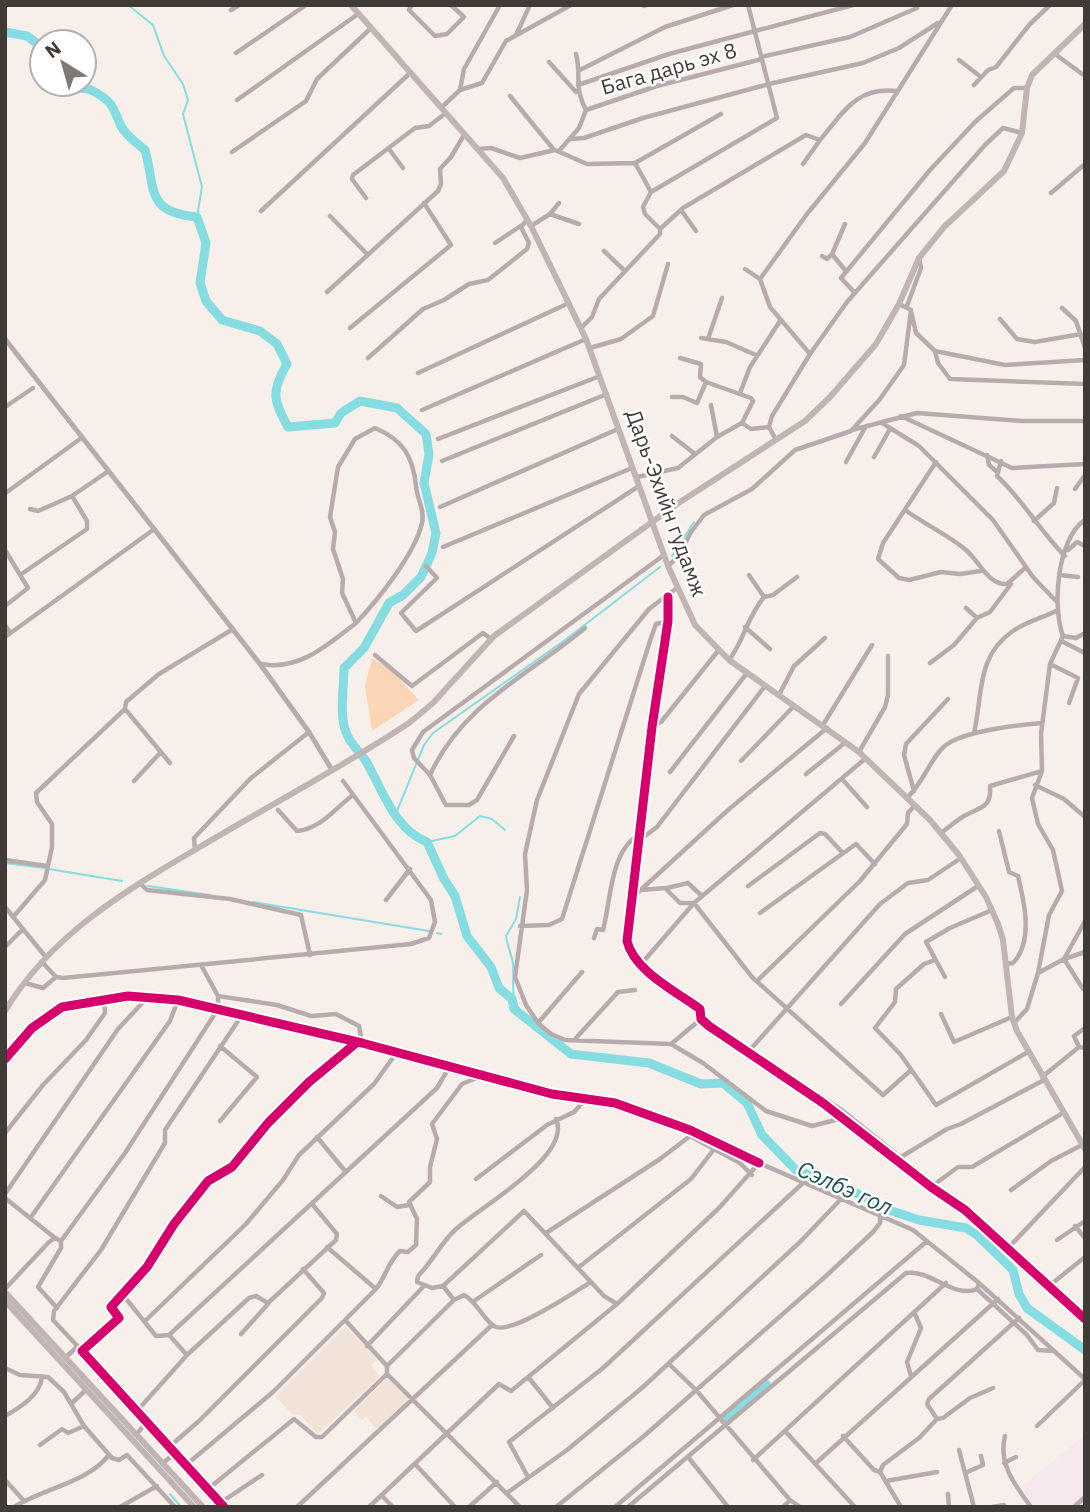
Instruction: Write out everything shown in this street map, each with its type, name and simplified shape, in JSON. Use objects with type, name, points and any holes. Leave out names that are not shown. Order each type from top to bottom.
[{"type":"main road","name":"Дарь-Эхийн гудамж","points":[[351,5],[503,178],[582,328],[668,566],[695,625],[729,660],[847,741],[867,758],[942,833],[979,885],[993,910],[1003,940],[1013,1020],[1043,1079],[1084,1147]]},
{"type":"main road","points":[[5,1011],[43,959],[85,920],[139,882],[384,739],[427,709],[491,639],[652,523],[804,421],[830,397],[876,344],[899,304],[919,258],[944,227],[1004,171],[1022,133],[1027,88],[1032,75],[1085,24]]},
{"type":"main road","points":[[5,1290],[194,1507]]},
{"type":"main road","points":[[5,1301],[137,1434],[203,1507]]},
{"type":"street","points":[[232,10],[239,5]]},
{"type":"street","points":[[236,53],[306,5]]},
{"type":"street","points":[[412,5],[409,10],[435,36],[447,34],[464,17],[451,5]]},
{"type":"street","points":[[366,198],[352,177],[415,128],[429,126],[444,110],[460,90],[464,69],[500,5]]},
{"type":"street","points":[[516,36],[530,5]]},
{"type":"street","points":[[460,90],[482,83],[499,57],[502,45],[571,5]]},
{"type":"street","points":[[580,70],[665,27],[733,5]]},
{"type":"street","points":[[660,229],[645,214],[644,202],[651,192],[777,118],[749,5]]},
{"type":"street","points":[[578,85],[669,54],[853,5]]},
{"type":"street","points":[[760,279],[814,205],[865,143],[952,5]]},
{"type":"street","points":[[974,85],[996,67],[1030,24],[1050,5]]},
{"type":"street","name":"Бага дарь эх 8","points":[[586,110],[657,86],[850,37],[917,8]]},
{"type":"street","points":[[237,100],[358,14]]},
{"type":"street","points":[[571,139],[863,63],[899,48],[941,22]]},
{"type":"street","points":[[232,152],[306,101],[317,79],[370,29]]},
{"type":"street","points":[[576,54],[580,70],[577,93]]},
{"type":"street","points":[[1055,54],[1085,76]]},
{"type":"street","points":[[959,60],[981,77]]},
{"type":"street","points":[[479,149],[491,148],[520,158],[557,151],[571,139],[586,110],[577,93],[549,62]]},
{"type":"street","points":[[261,211],[409,74]]},
{"type":"street","points":[[855,293],[841,278],[845,270],[930,170],[976,121],[1014,88],[1027,88]]},
{"type":"street","points":[[803,164],[856,99],[880,89],[897,91]]},
{"type":"street","points":[[510,96],[557,151],[571,159],[587,163],[635,163],[721,114]]},
{"type":"street","points":[[775,438],[769,427],[772,416],[810,354],[855,293],[985,145],[1003,128],[1022,133]]},
{"type":"street","points":[[327,292],[440,188],[440,169],[451,158],[465,133]]},
{"type":"street","points":[[582,328],[592,317],[599,299],[625,271],[634,266],[660,234],[660,229],[681,210],[806,135],[820,140]]},
{"type":"street","points":[[389,149],[403,168]]},
{"type":"street","points":[[635,163],[651,192]]},
{"type":"street","points":[[1051,193],[1085,164]]},
{"type":"street","points":[[350,328],[451,245],[424,203]]},
{"type":"street","points":[[495,243],[550,214],[559,203]]},
{"type":"street","points":[[681,210],[695,231]]},
{"type":"street","points":[[550,214],[579,224]]},
{"type":"street","points":[[330,216],[367,254]]},
{"type":"street","points":[[368,358],[423,309],[444,300],[469,284],[488,280],[527,249],[529,243],[521,231],[527,224]]},
{"type":"street","points":[[822,256],[827,259],[832,254],[845,224]]},
{"type":"street","points":[[604,251],[625,271]]},
{"type":"street","points":[[832,254],[845,270]]},
{"type":"street","points":[[851,431],[880,399],[904,365],[909,308],[921,268],[919,258]]},
{"type":"street","points":[[590,348],[621,339],[653,316],[668,264]]},
{"type":"street","points":[[745,270],[760,279],[770,307],[810,354]]},
{"type":"street","points":[[708,339],[722,298]]},
{"type":"street","points":[[418,373],[570,302]]},
{"type":"street","points":[[899,304],[909,308]]},
{"type":"street","points":[[909,308],[916,334],[935,351],[1005,365],[1085,360]]},
{"type":"street","points":[[1062,308],[1071,314],[1085,348]]},
{"type":"street","points":[[1000,319],[1012,336],[1035,342],[1081,334]]},
{"type":"street","points":[[740,394],[756,355],[780,321]]},
{"type":"street","points":[[701,338],[726,342],[756,355]]},
{"type":"street","points":[[422,410],[586,339]]},
{"type":"street","points":[[6,340],[80,439],[260,664],[335,769]]},
{"type":"street","points":[[935,351],[938,363],[950,379],[1085,384]]},
{"type":"street","points":[[426,566],[437,578],[401,613],[416,631],[639,481],[674,470],[717,437],[742,423],[753,401],[706,382],[699,377],[702,367],[699,363],[680,358]]},
{"type":"street","points":[[438,439],[600,376]]},
{"type":"street","points":[[672,397],[683,397],[697,403],[706,382]]},
{"type":"street","points":[[5,407],[33,388]]},
{"type":"street","points":[[442,461],[607,394]]},
{"type":"street","points":[[711,405],[717,437]]},
{"type":"street","points":[[668,566],[680,554],[691,532],[704,515],[752,489],[795,450],[867,425],[917,413],[1021,421],[1085,421]]},
{"type":"street","points":[[900,416],[1012,468],[1034,469],[1057,464],[1085,464]]},
{"type":"street","points":[[742,423],[751,429],[769,427]]},
{"type":"street","points":[[882,423],[919,446],[993,520],[1026,567],[1056,601]]},
{"type":"street","points":[[846,462],[867,425]]},
{"type":"street","points":[[260,664],[279,666],[304,660],[356,623],[373,608],[405,558],[422,523],[409,454],[393,435],[375,428],[355,439],[338,467],[330,517],[335,532],[333,549],[343,579],[342,593],[356,623]]},
{"type":"street","points":[[440,507],[619,428]]},
{"type":"street","points":[[874,457],[890,429]]},
{"type":"street","points":[[672,436],[695,454]]},
{"type":"street","points":[[6,492],[80,439]]},
{"type":"street","points":[[987,455],[989,465],[1065,557]]},
{"type":"street","points":[[996,471],[1001,461]]},
{"type":"street","points":[[936,462],[904,510],[903,517],[877,553],[878,559],[900,578],[909,580],[941,572],[960,574],[981,570]]},
{"type":"street","points":[[443,547],[634,467]]},
{"type":"street","points":[[30,509],[38,511],[72,496],[107,472]]},
{"type":"street","points":[[1075,489],[1085,475]]},
{"type":"street","points":[[1034,521],[1054,503],[1057,488]]},
{"type":"street","points":[[20,575],[87,530],[87,521],[72,496]]},
{"type":"street","points":[[904,510],[969,552],[981,570],[998,584],[1007,584],[1013,580]]},
{"type":"street","points":[[942,1014],[954,1042],[1013,1020],[1027,1009],[1038,973],[1049,915],[1062,891],[1053,850],[1033,809],[1035,785],[1042,771],[1042,723],[1050,664],[1062,639],[1056,601],[1060,575],[1074,530],[1085,520]]},
{"type":"street","points":[[5,637],[153,530]]},
{"type":"street","points":[[1067,550],[1077,542],[1085,546]]},
{"type":"street","points":[[5,550],[28,590],[5,606]]},
{"type":"street","points":[[514,736],[477,800],[469,805],[446,805],[430,775],[414,758],[412,746],[423,732],[664,555]]},
{"type":"street","points":[[930,663],[947,652],[977,618],[994,608],[1013,580],[1026,567]]},
{"type":"street","points":[[749,575],[764,597]]},
{"type":"street","points":[[1060,575],[1078,577]]},
{"type":"street","points":[[729,660],[764,597],[773,595],[797,577]]},
{"type":"street","points":[[677,588],[668,597],[660,598],[649,609],[579,694],[537,800],[525,854],[527,890],[520,926],[516,986],[538,1023],[560,1039],[576,1038],[599,1043],[671,1044],[703,1063],[766,1111],[812,1126],[843,1118]]},
{"type":"street","points":[[668,597],[668,621],[652,727],[627,941],[633,957],[679,997],[700,1009],[701,1019]]},
{"type":"street","points":[[966,608],[977,618]]},
{"type":"street","points":[[974,733],[982,670],[987,658],[1012,631],[1058,610]]},
{"type":"street","points":[[520,926],[549,925],[562,919],[654,628],[659,622],[668,621]]},
{"type":"street","points":[[5,625],[10,632]]},
{"type":"street","points":[[745,627],[770,649]]},
{"type":"street","points":[[430,775],[454,732],[473,712],[585,628]]},
{"type":"street","points":[[14,916],[45,880],[52,848],[52,824],[37,802],[36,793],[125,709],[126,702],[159,674],[233,629]]},
{"type":"street","points":[[375,655],[412,686],[483,633],[491,639]]},
{"type":"street","points":[[1062,639],[1084,635]]},
{"type":"street","points":[[779,695],[794,666],[825,638]]},
{"type":"street","points":[[1062,639],[1085,653]]},
{"type":"street","points":[[634,896],[825,726],[872,645]]},
{"type":"street","points":[[652,727],[661,722],[718,651]]},
{"type":"street","points":[[859,751],[885,707],[888,695],[888,656]]},
{"type":"street","points":[[1050,664],[1078,678],[1069,703]]},
{"type":"street","points":[[670,772],[747,673]]},
{"type":"street","points":[[594,938],[597,929],[603,930],[611,887],[627,842],[657,827],[765,686]]},
{"type":"street","points":[[914,791],[904,755],[906,744],[948,699]]},
{"type":"street","points":[[741,761],[794,706]]},
{"type":"street","points":[[125,709],[170,763]]},
{"type":"street","points":[[907,798],[945,745],[974,733],[1042,723]]},
{"type":"street","points":[[195,850],[194,838],[220,808],[251,778],[309,732]]},
{"type":"street","points":[[806,774],[847,741]]},
{"type":"street","points":[[134,781],[160,753]]},
{"type":"street","points":[[642,963],[694,903],[867,758]]},
{"type":"street","points":[[942,833],[966,815],[986,806],[991,798],[990,786],[1042,771]]},
{"type":"street","points":[[842,779],[867,807]]},
{"type":"street","points":[[24,983],[43,988],[56,977],[411,944],[429,938],[436,922],[424,888],[344,781]]},
{"type":"street","points":[[1035,785],[1064,799],[1085,817]]},
{"type":"street","points":[[278,810],[297,831],[303,830],[320,823],[353,795]]},
{"type":"street","points":[[757,981],[875,863],[907,824],[908,813],[915,805]]},
{"type":"street","points":[[999,831],[1009,872],[1018,876],[1024,893],[1026,911],[1020,953],[1013,963],[1006,964]]},
{"type":"street","points":[[747,886],[820,833],[825,834],[842,852]]},
{"type":"street","points":[[760,913],[856,844],[875,863]]},
{"type":"street","points":[[749,1051],[880,904],[908,883],[928,880],[961,858]]},
{"type":"street","points":[[5,860],[47,866]]},
{"type":"street","points":[[386,900],[410,869]]},
{"type":"street","points":[[139,882],[147,890],[230,899],[301,915],[310,954]]},
{"type":"street","points":[[641,890],[688,883],[702,896]]},
{"type":"street","points":[[841,1004],[905,934],[979,885]]},
{"type":"street","points":[[667,888],[678,902],[694,903],[757,981],[883,1095],[911,1070]]},
{"type":"street","points":[[5,907],[56,977]]},
{"type":"street","points":[[945,977],[926,942],[993,910]]},
{"type":"street","points":[[1064,959],[1085,921]]},
{"type":"street","points":[[5,947],[23,929]]},
{"type":"street","points":[[1038,973],[1064,959],[1085,952]]},
{"type":"street","points":[[1064,959],[1083,989]]},
{"type":"street","points":[[935,960],[924,964],[896,989],[895,1002],[875,1024],[875,1028],[901,1055],[936,1105],[1028,1052]]},
{"type":"street","points":[[5,1290],[58,1239],[125,1153],[218,1009],[218,996],[201,965]]},
{"type":"street","points":[[538,1023],[582,972]]},
{"type":"street","points":[[576,1038],[618,992],[624,990],[631,993],[635,990]]},
{"type":"street","points":[[5,1059],[22,1038],[52,1012],[80,1002],[128,996],[178,1000],[397,1052],[552,1094],[623,1105],[913,1230],[951,1258],[1038,1350],[1054,1351]]},
{"type":"street","points":[[218,996],[277,1005],[311,1016],[336,1014],[359,1026],[359,1043]]},
{"type":"street","points":[[57,1308],[38,1287],[61,1248],[58,1239],[5,1196],[118,1029],[147,998]]},
{"type":"street","points":[[5,1133],[43,1085],[86,1040],[105,1013],[104,999]]},
{"type":"street","points":[[31,1217],[175,1013],[178,1000]]},
{"type":"street","points":[[242,1015],[165,1130],[165,1143],[138,1192],[101,1250],[57,1308],[53,1320],[222,1505],[262,1475]]},
{"type":"street","points":[[671,1044],[701,1019]]},
{"type":"street","points":[[701,1019],[898,1158]]},
{"type":"street","points":[[898,1158],[1043,1079],[1082,1047],[1074,1036],[1085,1028]]},
{"type":"street","points":[[66,1357],[119,1317],[111,1307],[123,1295],[208,1181],[232,1167],[268,1123],[309,1082],[359,1043]]},
{"type":"street","points":[[220,1046],[257,1077],[220,1121]]},
{"type":"street","points":[[146,1320],[256,1213],[299,1155],[374,1084],[397,1052]]},
{"type":"street","points":[[123,1295],[146,1320],[147,1326],[156,1336],[169,1335],[437,1088],[450,1066]]},
{"type":"street","points":[[186,1465],[273,1392],[376,1289],[398,1252],[410,1251],[416,1245],[417,1219],[409,1205],[411,1199],[430,1182],[430,1167],[437,1139],[432,1124],[462,1084],[484,1075]]},
{"type":"street","points":[[814,1092],[843,1111],[931,1188],[965,1210],[1009,1247],[1085,1319]]},
{"type":"street","points":[[476,1179],[556,1119],[574,1112],[587,1099]]},
{"type":"street","points":[[931,1188],[958,1167],[972,1167],[1063,1113]]},
{"type":"street","points":[[556,1119],[559,1125],[554,1146],[532,1172],[454,1231],[433,1261],[418,1276],[417,1282],[432,1289],[443,1286],[524,1211],[604,1296],[617,1304]]},
{"type":"street","points":[[692,1134],[714,1150],[740,1163],[752,1175]]},
{"type":"street","points":[[545,1233],[660,1159],[692,1134]]},
{"type":"street","points":[[317,1137],[345,1171]]},
{"type":"street","points":[[579,1267],[691,1179],[718,1144]]},
{"type":"street","points":[[1011,1190],[1051,1161],[1084,1147]]},
{"type":"street","points":[[369,1507],[501,1383],[509,1391],[529,1378],[617,1304],[752,1175],[759,1163]]},
{"type":"street","points":[[1009,1247],[1085,1167]]},
{"type":"street","points":[[528,1477],[509,1442],[603,1368],[713,1270],[804,1182]]},
{"type":"street","points":[[381,1196],[397,1207],[409,1205]]},
{"type":"street","points":[[508,1493],[583,1437],[669,1364],[800,1242],[842,1198]]},
{"type":"street","points":[[241,1334],[268,1303],[338,1236],[312,1204]]},
{"type":"street","points":[[556,1507],[696,1390],[862,1242],[880,1223],[880,1215]]},
{"type":"street","points":[[1057,1240],[1085,1221]]},
{"type":"street","points":[[1076,1226],[1085,1238]]},
{"type":"street","points":[[615,1507],[926,1242]]},
{"type":"street","points":[[327,1247],[376,1289]]},
{"type":"street","points":[[474,1301],[541,1255]]},
{"type":"street","points":[[1049,1286],[1085,1257]]},
{"type":"street","points":[[169,1447],[207,1413],[322,1298],[323,1292],[303,1269]]},
{"type":"street","points":[[628,1507],[906,1273],[946,1283],[966,1292],[978,1286]]},
{"type":"street","points":[[387,1366],[461,1294],[474,1301],[492,1325],[501,1328],[524,1321],[591,1282]]},
{"type":"street","points":[[753,1460],[946,1283]]},
{"type":"street","points":[[367,1346],[424,1286]]},
{"type":"street","points":[[443,1286],[454,1300]]},
{"type":"street","points":[[978,1286],[998,1299],[1085,1379],[1037,1426]]},
{"type":"street","points":[[136,1412],[187,1355],[253,1295],[268,1303]]},
{"type":"street","points":[[815,1464],[998,1299]]},
{"type":"street","points":[[911,1376],[907,1362],[921,1328],[914,1312]]},
{"type":"street","points":[[937,1419],[928,1404],[929,1399],[1019,1318]]},
{"type":"street","points":[[208,1489],[292,1420],[296,1419],[316,1437],[322,1437],[387,1374],[387,1366],[345,1320]]},
{"type":"street","points":[[297,1507],[492,1325]]},
{"type":"street","points":[[169,1335],[187,1355]]},
{"type":"street","points":[[669,1364],[696,1390],[753,1460],[790,1500],[800,1507]]},
{"type":"street","points":[[5,1368],[20,1375],[48,1377],[72,1403],[84,1426],[109,1455],[119,1460],[127,1455],[174,1507]]},
{"type":"street","points":[[387,1374],[497,1481],[520,1507]]},
{"type":"street","points":[[5,1416],[35,1394],[41,1386],[42,1377]]},
{"type":"street","points":[[529,1378],[553,1408]]},
{"type":"street","points":[[72,1403],[89,1387]]},
{"type":"street","points":[[880,1472],[883,1465],[919,1438],[937,1419],[943,1418],[970,1398],[993,1388]]},
{"type":"street","points":[[137,1434],[146,1422]]},
{"type":"street","points":[[40,1446],[62,1429],[68,1433],[84,1426]]},
{"type":"street","points":[[785,1431],[855,1507]]},
{"type":"street","points":[[843,1436],[874,1470],[880,1472],[901,1507]]},
{"type":"street","points":[[1005,1436],[1004,1463],[1031,1507]]},
{"type":"street","points":[[959,1450],[974,1507]]},
{"type":"street","points":[[163,1463],[175,1453]]},
{"type":"street","points":[[14,1507],[77,1476],[90,1474],[109,1455]]},
{"type":"street","points":[[965,1473],[983,1465],[981,1456]]},
{"type":"street","points":[[688,1457],[728,1507]]},
{"type":"street","points":[[1004,1463],[1016,1458]]},
{"type":"street","points":[[416,1465],[456,1507]]},
{"type":"street","points":[[886,1481],[937,1472]]},
{"type":"street","points":[[469,1507],[497,1481]]},
{"type":"street","points":[[7,1482],[24,1501]]},
{"type":"street","points":[[120,1507],[157,1486]]},
{"type":"street","points":[[948,1494],[949,1507]]},
{"type":"street","points":[[382,1496],[393,1507]]},
{"type":"street","points":[[1074,1507],[1085,1497]]},
{"type":"street","points":[[783,1507],[790,1500]]},
{"type":"street","points":[[992,1507],[1004,1505]]},
{"type":"shaded area","points":[[372,658],[391,670],[419,700],[372,731],[365,686]]},
{"type":"shaded area","points":[[345,1326],[377,1359],[371,1366],[380,1376],[318,1434],[301,1416],[292,1414],[275,1396]]},
{"type":"shaded area","points":[[387,1378],[409,1398],[377,1429],[366,1417],[362,1420],[354,1411]]},
{"type":"shaded area","points":[[1085,1435],[1085,1507],[1032,1507],[1022,1486]]},
{"type":"waterway","points":[[128,5],[153,25],[164,56],[183,84],[188,100],[183,114],[202,187],[197,217]]},
{"type":"waterway","name":"Сэлбэ гол","points":[[5,32],[28,37]]},
{"type":"waterway","name":"Сэлбэ гол","points":[[98,94],[112,106],[126,133],[145,150],[153,187],[161,204],[168,210],[197,217],[206,243],[200,283],[206,301],[222,320],[260,331],[277,344],[287,364],[278,381],[276,396],[279,410],[288,427],[335,423],[341,413],[360,401],[397,408],[426,434],[429,454],[424,483],[436,533],[432,553],[421,577],[403,595],[389,603],[364,648],[344,668],[344,725],[350,741],[367,763],[398,819],[406,829],[427,842],[455,896],[467,936],[491,967],[499,988],[512,999],[514,1009],[571,1054],[649,1063],[701,1084],[723,1083],[747,1103],[762,1135],[796,1170],[848,1189],[892,1211],[919,1220],[966,1228],[977,1235],[1013,1270],[1019,1294],[1027,1308],[1085,1350]]},
{"type":"waterway","points":[[672,556],[694,522]]},
{"type":"waterway","points":[[395,816],[424,745],[433,733],[565,640],[660,567]]},
{"type":"waterway","name":"Сэлбэ гол","points":[[427,842],[455,836],[480,816],[492,819],[505,830]]},
{"type":"waterway","points":[[5,863],[44,868]]},
{"type":"waterway","points":[[49,869],[122,881]]},
{"type":"waterway","points":[[148,886],[210,895]]},
{"type":"waterway","name":"Сэлбэ гол","points":[[520,897],[516,919],[506,936],[513,964],[515,1001],[523,1014]]},
{"type":"waterway","points":[[253,902],[429,931]]},
{"type":"waterway","points":[[437,933],[441,934]]},
{"type":"waterway","points":[[724,1420],[766,1384]]},
{"type":"waterway","points":[[170,1494],[181,1507]]},
{"type":"cycle path","points":[[668,597],[668,621],[652,727],[627,941],[631,952],[657,980],[700,1009],[701,1019],[709,1026],[823,1103],[965,1210],[1085,1319]]},
{"type":"cycle path","points":[[5,1059],[32,1028],[62,1007],[128,996],[178,1000],[362,1043],[552,1094],[615,1103],[690,1130],[759,1163]]},
{"type":"cycle path","points":[[224,1507],[82,1351],[119,1318],[111,1307],[147,1267],[174,1224],[208,1181],[232,1167],[268,1123],[309,1082],[356,1043]]}]
